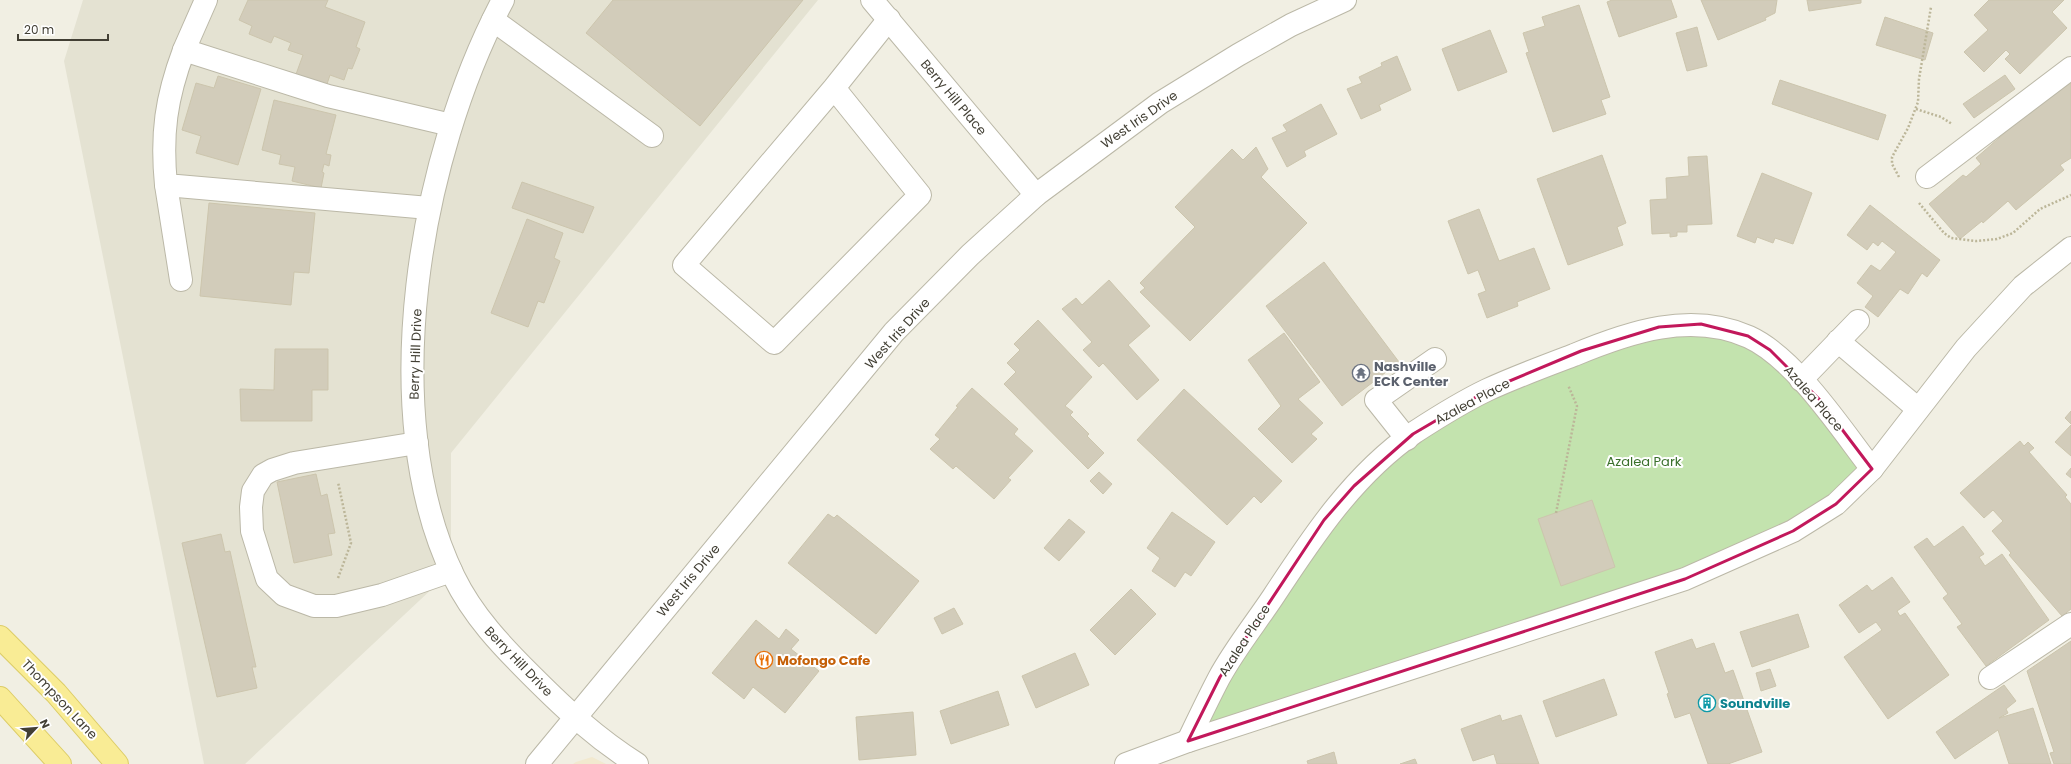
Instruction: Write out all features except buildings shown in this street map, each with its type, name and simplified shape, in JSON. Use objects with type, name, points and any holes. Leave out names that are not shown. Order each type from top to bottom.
[{"type":"main road","name":"Thompson Lane","points":[[0,637],[56,694],[117,764]]},
{"type":"main road","points":[[0,698],[60,764]]},
{"type":"street","points":[[181,280],[166,185],[163,155],[166,113],[172,82],[206,0]]},
{"type":"street","name":"Berry Hill Drive","points":[[503,0],[468,77],[451,125],[429,208],[418,292],[412,376],[417,443],[428,507],[436,535],[460,588],[488,630],[575,717]]},
{"type":"street","name":"Berry Hill Place","points":[[872,0],[1036,195]]},
{"type":"street","name":"West Iris Drive","points":[[537,764],[894,332],[970,255],[1036,195],[1160,103],[1291,25],[1345,0]]},
{"type":"street","points":[[834,88],[920,195],[774,343],[684,265],[834,88],[889,19]]},
{"type":"street","points":[[493,20],[652,136]]},
{"type":"street","points":[[184,50],[328,96],[451,125]]},
{"type":"street","points":[[1927,177],[2071,68]]},
{"type":"street","points":[[166,185],[429,208]]},
{"type":"street","points":[[1126,764],[1188,741],[1685,579],[1793,531],[1836,504],[1872,469],[1966,348],[2023,286],[2071,248]]},
{"type":"street","points":[[1801,380],[1858,321]]},
{"type":"street","name":"Azalea Place","points":[[1188,741],[1220,677],[1324,520],[1354,486],[1407,439],[1452,409],[1488,390],[1620,337],[1682,324],[1717,327],[1748,336],[1770,350],[1801,380],[1818,399],[1872,469]]},
{"type":"street","points":[[1838,341],[1918,409]]},
{"type":"street","points":[[1407,439],[1376,400],[1435,359]]},
{"type":"street","points":[[417,443],[294,463],[272,470],[263,476],[254,491],[251,507],[252,531],[267,579],[278,590],[293,599],[314,606],[328,606],[382,595],[452,571]]},
{"type":"street","points":[[1990,678],[2071,624]]},
{"type":"street","points":[[575,717],[600,740],[637,764]]},
{"type":"path","points":[[1916,109],[1941,117],[1976,140]]},
{"type":"path","points":[[1556,513],[1577,406],[1566,380]]},
{"type":"path","points":[[328,606],[351,543],[333,457]]},
{"type":"highlighted area","points":[[1701,324],[1748,336],[1770,350],[1819,399],[1872,469],[1836,504],[1793,531],[1685,579],[1188,741],[1220,677],[1324,520],[1354,486],[1413,434],[1488,390],[1581,351],[1659,327]]},
{"type":"shaded area","points":[[83,0],[818,0],[451,453],[451,571],[245,764],[204,764],[64,61]]},
{"type":"shaded area","points":[[592,757],[606,764],[573,764],[576,762]]},
{"type":"green space","name":"Azalea Park","points":[[1659,327],[1748,336],[1872,469],[1793,531],[1188,741],[1324,520],[1452,409]]},
{"type":"place","name":"Nashville ECK Center","points":[[1361,373]]},
{"type":"place","name":"Mofongo Cafe","points":[[764,660]]},
{"type":"place","name":"Soundville","points":[[1707,703]]}]
